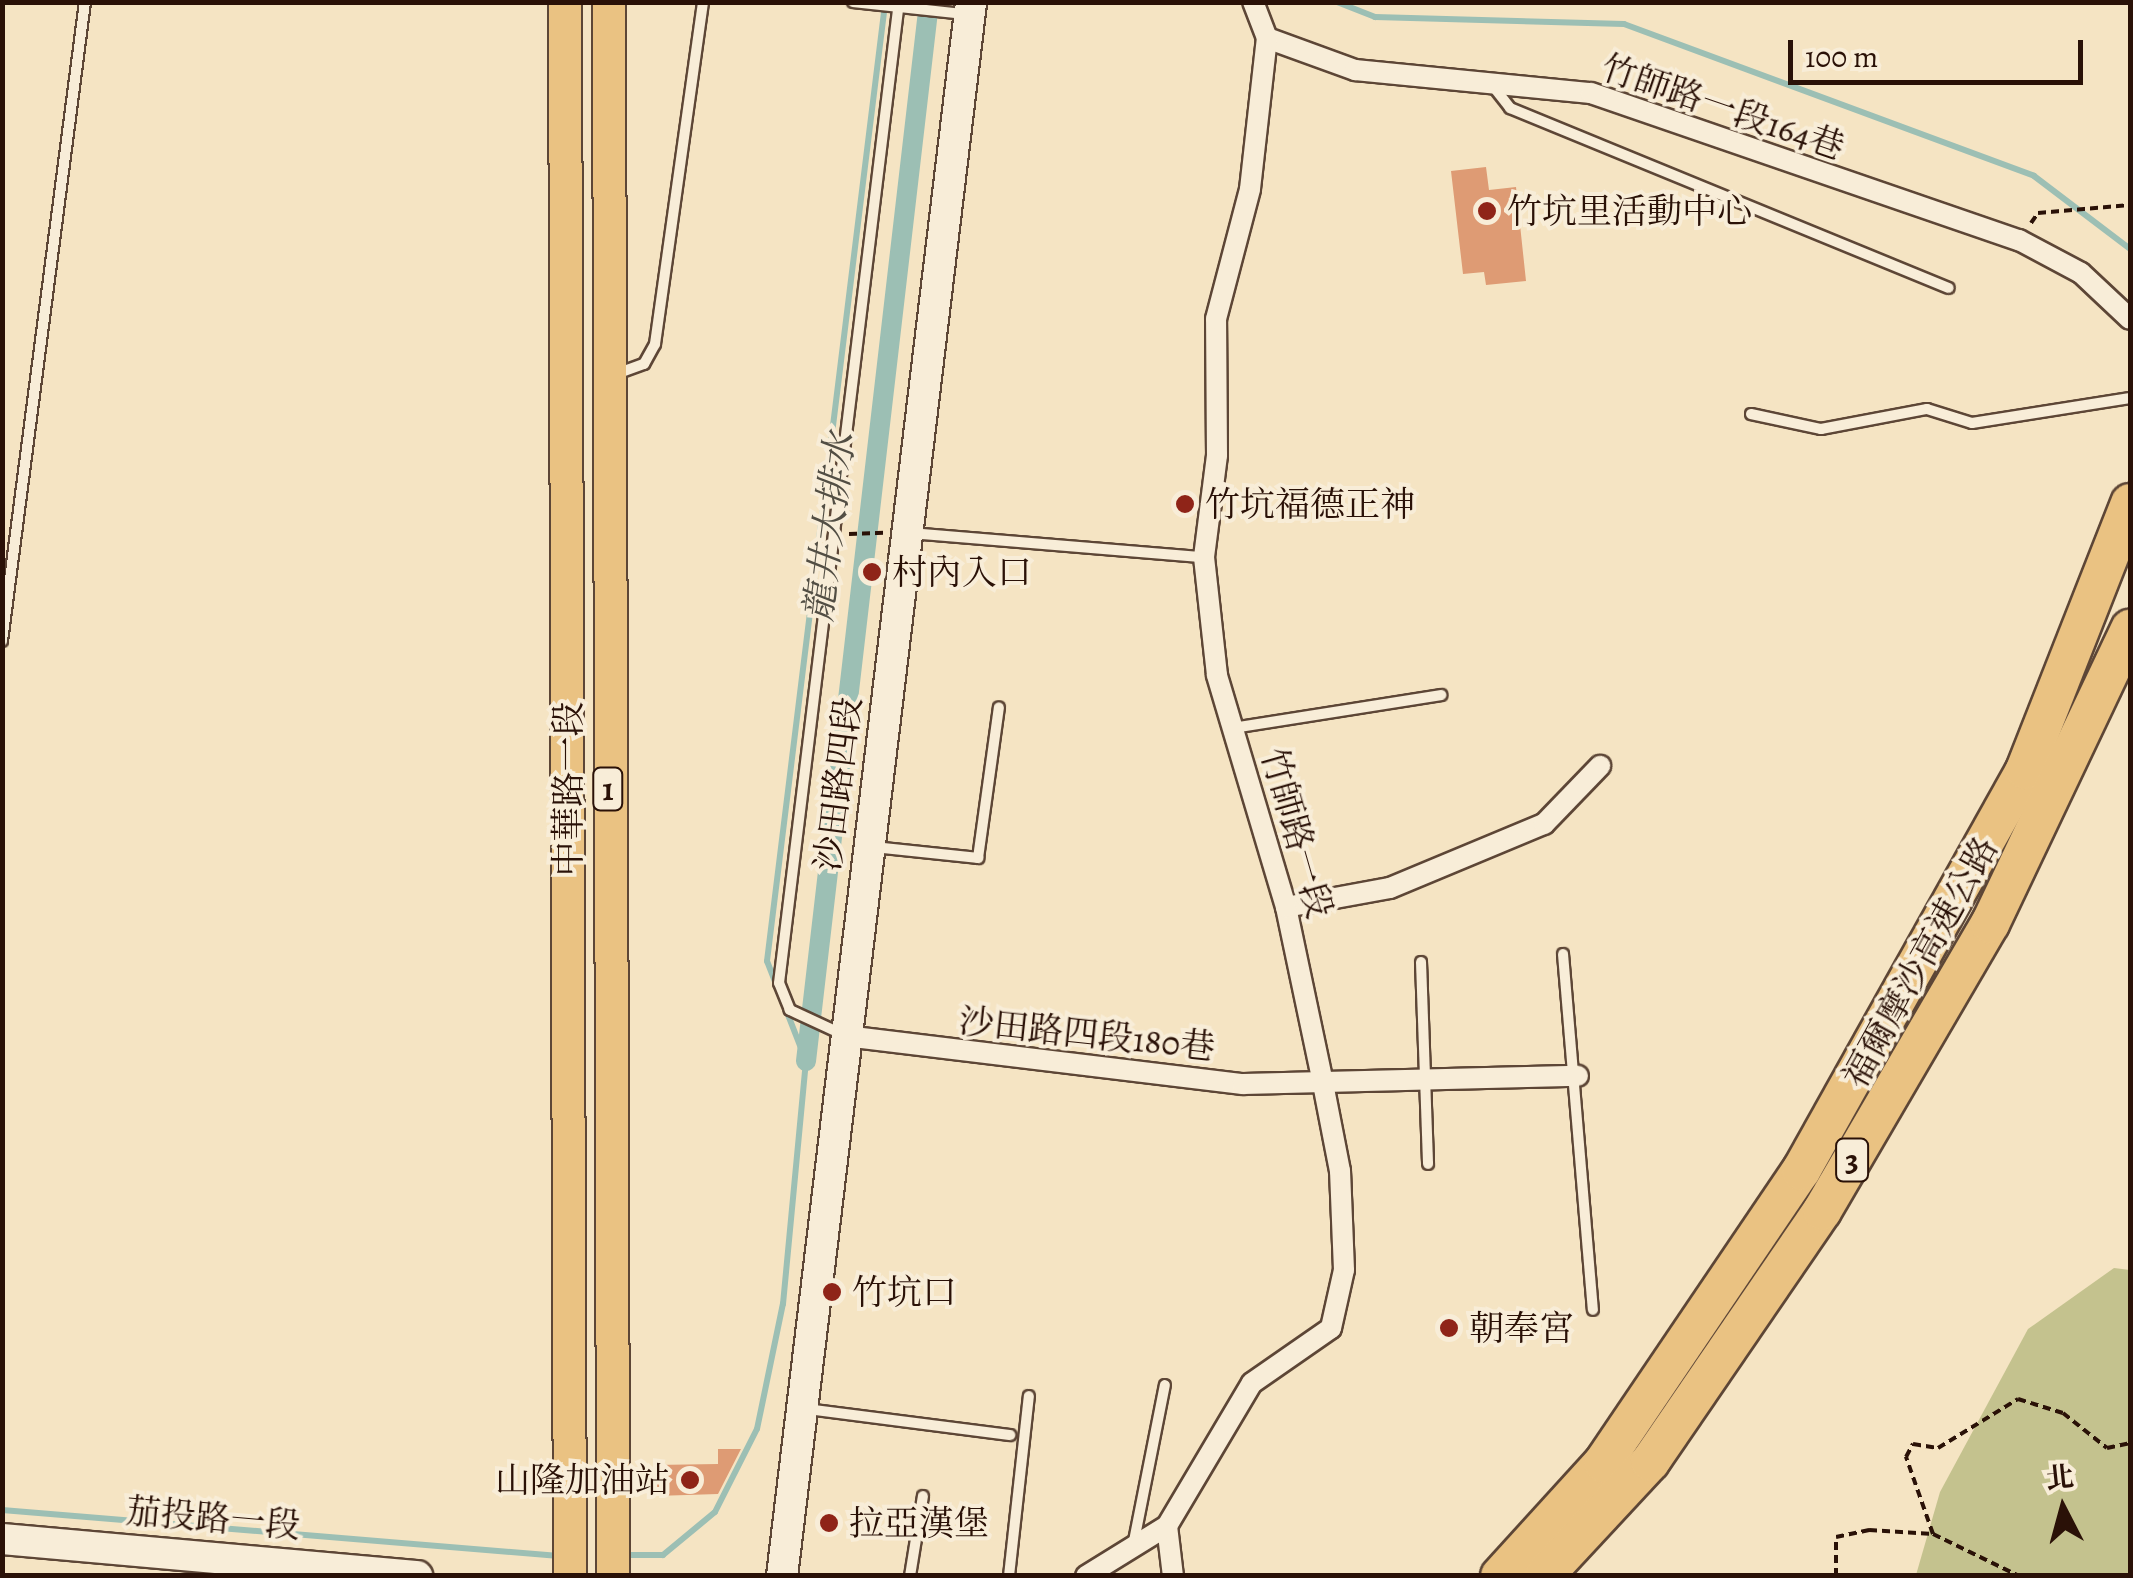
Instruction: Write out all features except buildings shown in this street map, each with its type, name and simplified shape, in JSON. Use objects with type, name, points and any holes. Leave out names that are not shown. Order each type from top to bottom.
[{"type":"highway","name":"福爾摩沙高速公路","points":[[1500,1576],[1603,1463],[1802,1171],[2026,770],[2130,503]]},
{"type":"highway","name":"福爾摩沙高速公路","points":[[1544,1576],[1650,1462],[1822,1211],[1990,924],[2130,629]]},
{"type":"main road","name":"中華路一段","points":[[565,2],[570,1576]]},
{"type":"main road","name":"中華路一段","points":[[609,2],[606,378],[613,1576]]},
{"type":"street","name":"竹師路一段","points":[[1086,1576],[1167,1526],[1252,1383],[1331,1328],[1346,1241],[1322,1078],[1286,907],[1217,675],[1204,557],[1217,454],[1216,319],[1250,189],[1267,38],[1253,2]]},
{"type":"street","name":"沙田路四段","points":[[782,1576],[963,10]]},
{"type":"street","name":"竹師路一段164巷","points":[[1267,38],[1355,70],[1592,93],[2019,240],[2081,274],[2130,319]]},
{"type":"street","points":[[1286,907],[1390,888],[1544,824],[1600,766]]},
{"type":"street","name":"沙田路四段180巷","points":[[845,1036],[1243,1084],[1424,1073],[1578,1076]]},
{"type":"street","points":[[1167,1526],[1172,1576]]},
{"type":"street","name":"茄投路一段","points":[[2,1540],[417,1576]]},
{"type":"lane","points":[[2,641],[85,2]]},
{"type":"lane","points":[[606,378],[644,364],[655,344],[704,2]]},
{"type":"lane","points":[[853,2],[916,10],[963,10]]},
{"type":"lane","points":[[845,1036],[790,1010],[779,983],[898,5]]},
{"type":"lane","points":[[1492,85],[1510,108],[1948,288]]},
{"type":"lane","points":[[1752,414],[1821,429],[1914,410],[1972,423],[2130,398]]},
{"type":"lane","points":[[900,533],[1204,557]]},
{"type":"lane","points":[[1233,728],[1441,695]]},
{"type":"lane","points":[[868,846],[978,858],[999,707]]},
{"type":"lane","points":[[1563,954],[1578,1076],[1593,1310]]},
{"type":"lane","points":[[1421,962],[1428,1164]]},
{"type":"lane","points":[[1132,1550],[1164,1385]]},
{"type":"lane","points":[[1010,1576],[1029,1396]]},
{"type":"lane","points":[[802,1408],[1010,1435]]},
{"type":"lane","points":[[910,1576],[923,1496]]},
{"type":"path","points":[[2038,214],[2130,205]]},
{"type":"path","points":[[849,534],[900,533]]},
{"type":"path","points":[[1933,1534],[1906,1457],[1913,1444],[1938,1448],[2018,1399],[2062,1413],[2107,1448],[2130,1443]]},
{"type":"path","points":[[1836,1576],[1833,1549],[1845,1531],[1933,1534],[2018,1576]]},
{"type":"shaded area","points":[[2114,1268],[2130,1270],[2130,1575],[1916,1575],[1940,1492],[2028,1329]]},
{"type":"waterway","name":"龍井大排水","points":[[806,1061],[929,2]]},
{"type":"waterway","points":[[1337,2],[1375,17],[1624,24],[2034,176],[2130,249]]},
{"type":"waterway","points":[[621,1555],[663,1555],[715,1512],[757,1429],[783,1304],[806,1061],[767,961],[885,4]]},
{"type":"waterway","points":[[2,1510],[559,1556]]},
{"type":"place","name":"竹坑里活動中心","points":[[1487,211]]},
{"type":"place","name":"竹坑福德正神","points":[[1185,504]]},
{"type":"place","name":"村內入口","points":[[872,572]]},
{"type":"place","name":"竹坑口","points":[[832,1292]]},
{"type":"place","name":"朝奉宮","points":[[1449,1328]]},
{"type":"place","name":"山隆加油站","points":[[690,1480]]},
{"type":"place","name":"拉亞漢堡","points":[[829,1523]]}]
